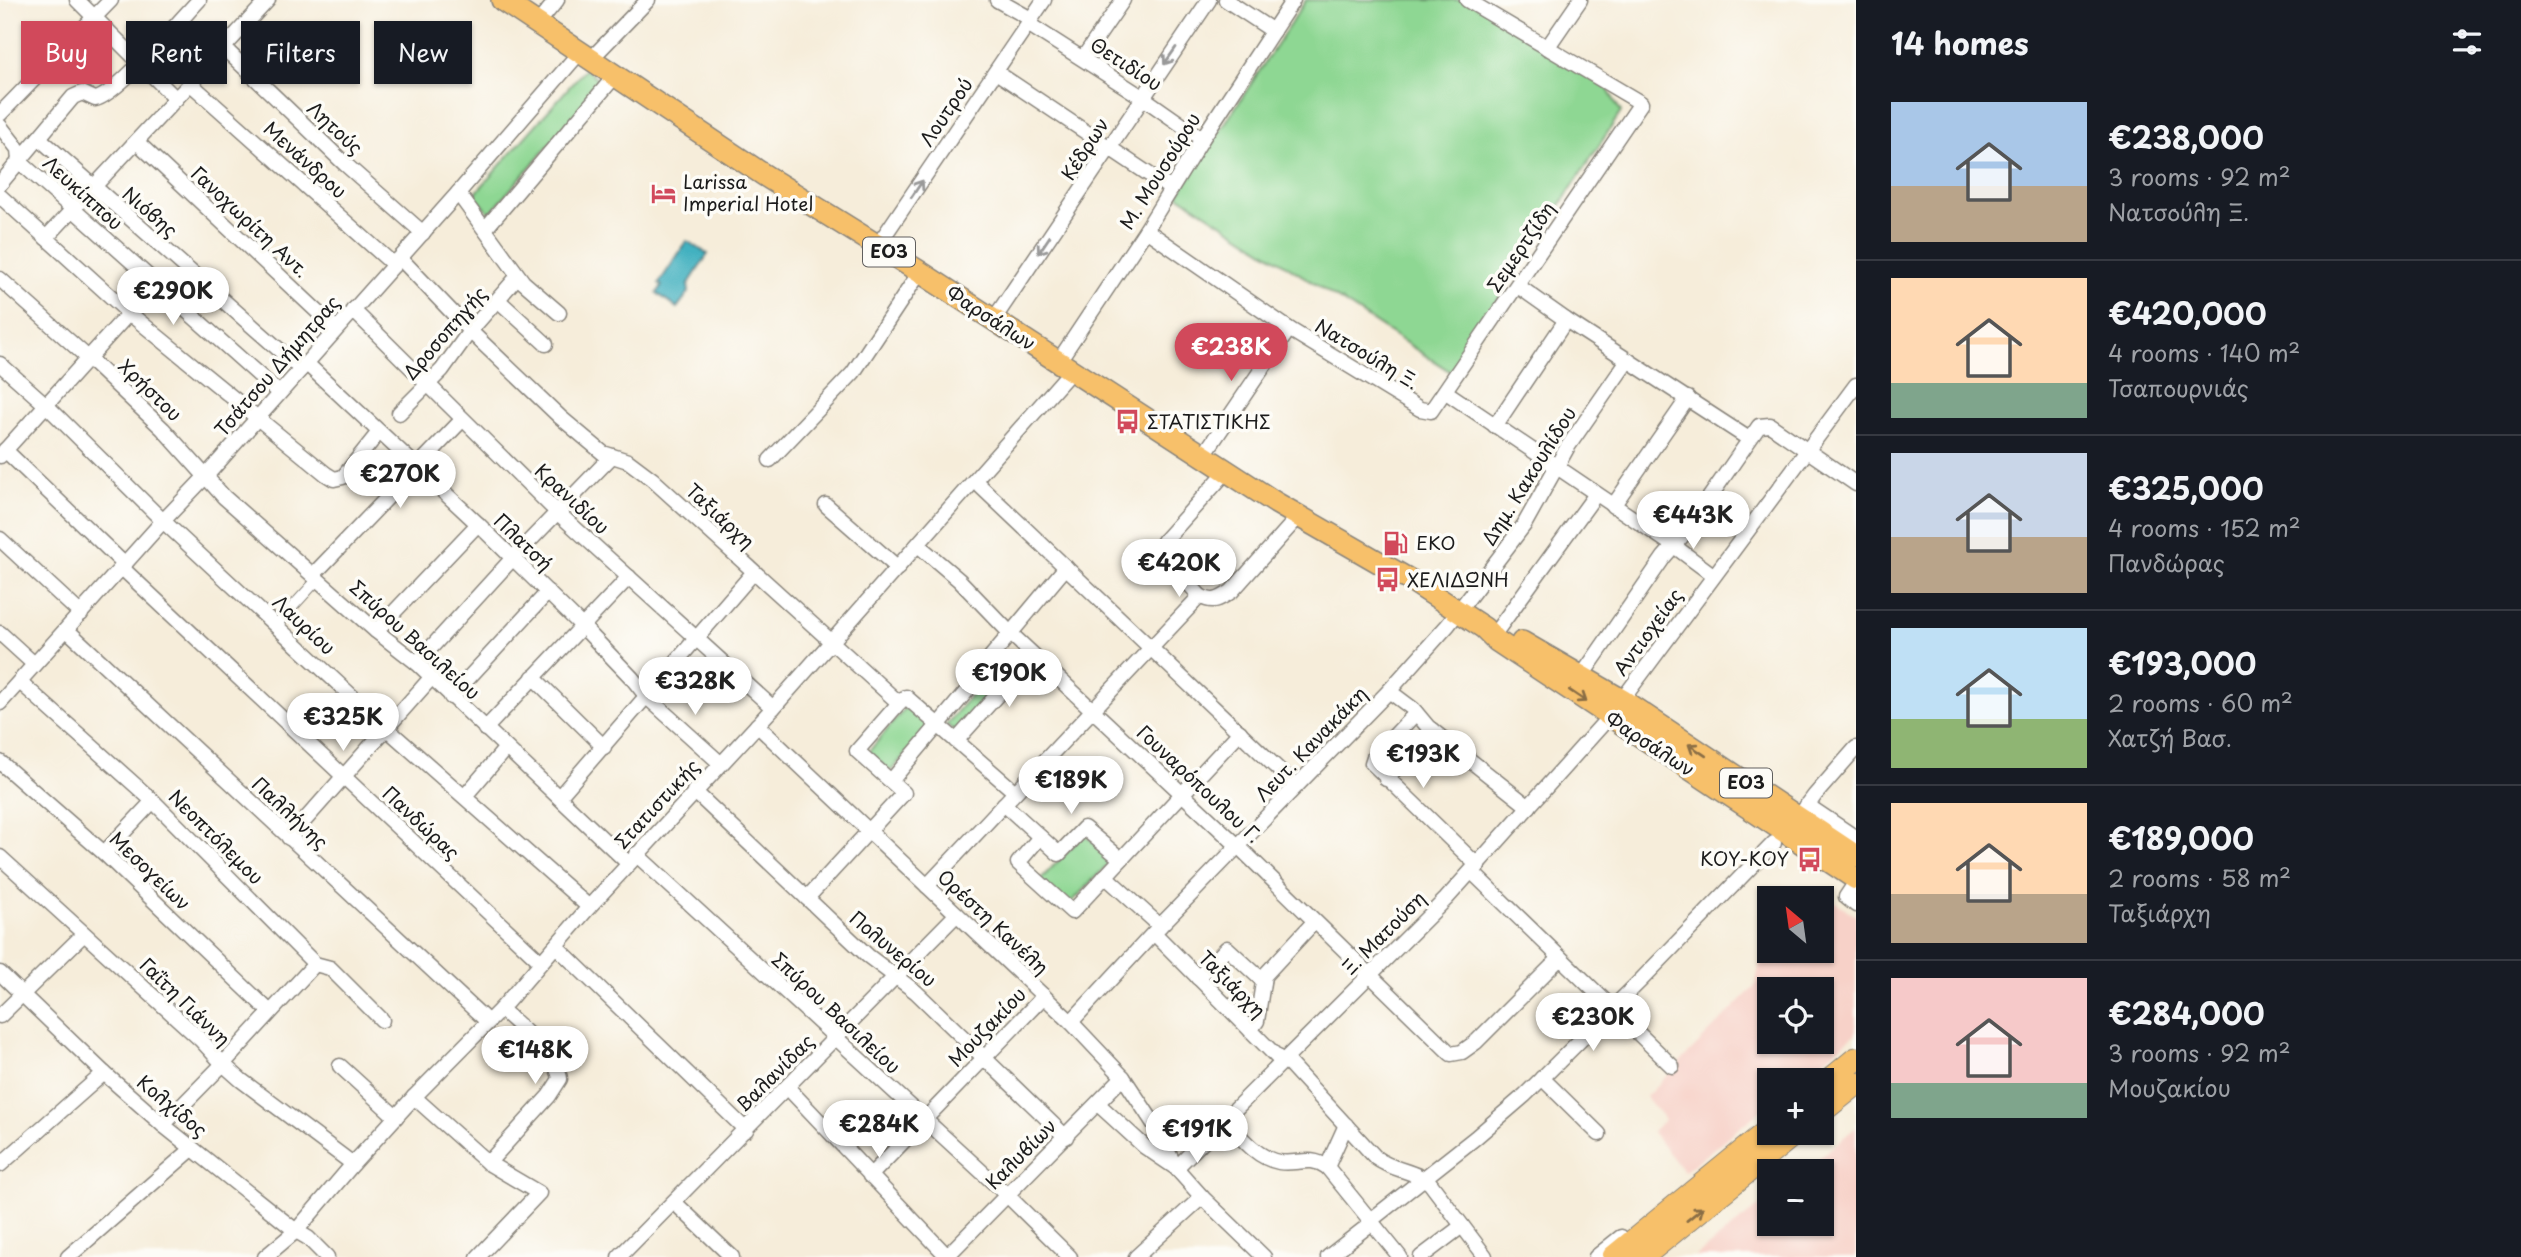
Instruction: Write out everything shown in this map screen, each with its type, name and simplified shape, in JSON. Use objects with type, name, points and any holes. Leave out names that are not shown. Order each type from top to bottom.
[{"type":"highway","points":[[1834,1077],[1856,1059]]},
{"type":"highway","points":[[1834,1101],[1856,1084]]},
{"type":"highway","points":[[1614,1257],[1757,1140]]},
{"type":"highway","points":[[1642,1257],[1780,1145]]},
{"type":"main road","name":"Φαρσάλων","points":[[502,0],[764,175],[994,319],[1226,471],[1460,612],[1622,700],[1803,811],[1856,856]]},
{"type":"main road","name":"Φαρσάλων","points":[[1491,628],[1497,641],[1609,717],[1853,891]]},
{"type":"street","points":[[77,0],[126,50]]},
{"type":"street","points":[[0,114],[111,0]]},
{"type":"street","points":[[179,21],[199,0]]},
{"type":"street","points":[[227,45],[268,0]]},
{"type":"street","points":[[538,23],[557,0]]},
{"type":"street","name":"Τσάτσου Δήμητρας","points":[[0,703],[458,193],[586,55],[648,0]]},
{"type":"street","name":"Θετιδίου","points":[[997,0],[1202,139]]},
{"type":"street","name":"Λουτρού","points":[[878,245],[1044,0]]},
{"type":"street","points":[[1083,58],[1123,0]]},
{"type":"street","name":"Κέδρων","points":[[994,319],[1209,0]]},
{"type":"street","points":[[1226,0],[1273,31]]},
{"type":"street","name":"Μ. Μουσούρου","points":[[1065,367],[1202,139],[1293,0]]},
{"type":"street","points":[[1467,0],[1547,48],[1580,0]]},
{"type":"street","name":"Σεμερτζίδη","points":[[1431,411],[1641,103],[1547,48]]},
{"type":"street","name":"Λητούς","points":[[227,51],[345,164],[423,233]]},
{"type":"street","points":[[996,72],[1171,189]]},
{"type":"street","points":[[0,184],[73,97],[82,93],[95,99],[102,98],[126,76]]},
{"type":"street","points":[[486,229],[615,76]]},
{"type":"street","points":[[160,84],[176,99]]},
{"type":"street","points":[[46,238],[191,84]]},
{"type":"street","name":"Μενάνδρου","points":[[191,84],[397,261]]},
{"type":"street","name":"Λευκίππου","points":[[0,126],[19,149],[19,162],[279,394]]},
{"type":"street","name":"Νιόβης","points":[[39,138],[93,188],[303,366]]},
{"type":"street","name":"Γανοχωρίτη Αντ.","points":[[137,142],[336,329]]},
{"type":"street","points":[[458,193],[518,276],[559,313]]},
{"type":"street","points":[[0,196],[129,313],[326,474],[338,480],[355,464],[379,432]]},
{"type":"street","name":"Νατσούλη Ξ.","points":[[1146,230],[1289,329],[1420,409],[1431,411]]},
{"type":"street","name":"Ταξιάρχη","points":[[397,261],[597,448],[628,461],[652,479],[899,703],[906,697],[1015,792]]},
{"type":"street","points":[[770,460],[853,373],[920,272]]},
{"type":"street","name":"Δροσοπηγής","points":[[398,412],[449,362],[470,331],[518,276]]},
{"type":"street","name":"Χρήστου","points":[[0,279],[88,357],[206,476]]},
{"type":"street","points":[[1518,286],[1749,439]]},
{"type":"street","points":[[498,300],[546,344]]},
{"type":"street","name":"Κρανιδίου","points":[[353,310],[557,512],[773,708]]},
{"type":"street","points":[[3,453],[129,313]]},
{"type":"street","points":[[1495,426],[1566,320]]},
{"type":"street","points":[[1203,456],[1289,329]]},
{"type":"street","name":"Δημ. Κακουλίδου","points":[[1460,612],[1524,525],[1556,468],[1628,360]]},
{"type":"street","name":"Λαυρίου","points":[[0,364],[45,404],[163,522],[386,728],[589,907]]},
{"type":"street","name":"Πλατσή","points":[[303,366],[478,524],[582,626],[647,697],[720,763]]},
{"type":"street","name":"Στατιστικής","points":[[265,1257],[296,1231],[414,1097],[501,1009],[632,859],[773,708],[975,481],[1065,367]]},
{"type":"street","name":"Αντιοχείας","points":[[1622,700],[1855,387]]},
{"type":"street","name":"Νατσούλη Ξ.","points":[[1446,391],[1713,575]]},
{"type":"street","points":[[1613,506],[1688,398]]},
{"type":"street","points":[[276,625],[316,577],[462,420]]},
{"type":"street","points":[[1581,677],[1664,556],[1674,546],[1759,426],[1770,425],[1856,484]]},
{"type":"street","name":"Πανδώρας","points":[[3,453],[541,962]]},
{"type":"street","points":[[416,663],[612,456]]},
{"type":"street","points":[[1226,471],[1164,541],[1159,551],[1200,596],[1208,601],[1219,600],[1232,591],[1299,516]]},
{"type":"street","name":"Σπύρου Βασιλείου","points":[[206,476],[224,497],[416,663],[559,797],[836,1039],[1007,1195],[1070,1257]]},
{"type":"street","points":[[975,481],[1296,786]]},
{"type":"street","points":[[1491,628],[1596,494]]},
{"type":"street","points":[[827,505],[898,568]]},
{"type":"street","points":[[376,631],[478,524]]},
{"type":"street","points":[[0,539],[81,614]]},
{"type":"street","name":"Γουναρόπουλου Γ.","points":[[918,545],[959,580],[1010,633],[1239,847],[1451,1054],[1462,1052],[1476,1042],[1559,959]]},
{"type":"street","points":[[891,780],[1066,567]]},
{"type":"street","points":[[559,797],[753,573]]},
{"type":"street","points":[[485,729],[629,577]]},
{"type":"street","points":[[451,696],[548,592]]},
{"type":"street","points":[[927,886],[1200,596]]},
{"type":"street","name":"Λευτ. Κανακάκη","points":[[1071,1022],[1157,929],[1389,691],[1460,612]]},
{"type":"street","name":"Παλλήνης","points":[[67,630],[488,1023]]},
{"type":"street","points":[[0,633],[34,664]]},
{"type":"street","points":[[956,740],[998,694],[978,675]]},
{"type":"street","points":[[533,677],[604,747]]},
{"type":"street","points":[[289,838],[431,678]]},
{"type":"street","name":"Νεοπτόλεμου","points":[[20,682],[153,802],[315,964],[330,968],[382,1020]]},
{"type":"street","points":[[1389,691],[1432,730],[1530,807]]},
{"type":"street","points":[[807,898],[904,793],[857,751],[899,703]]},
{"type":"street","points":[[1416,713],[1374,757],[1373,766],[1559,959],[1672,1066]]},
{"type":"street","name":"Ξ. Ματούση","points":[[1176,1168],[1475,869],[1609,717]]},
{"type":"street","name":"Ορέστη Κανέλη","points":[[757,725],[1071,1022],[1122,1077],[1156,1127],[1176,1168]]},
{"type":"street","points":[[1386,779],[1432,730]]},
{"type":"street","points":[[1040,837],[1018,863],[1072,912],[1240,733]]},
{"type":"street","points":[[465,796],[506,748]]},
{"type":"street","points":[[1856,748],[1803,811],[1856,838]]},
{"type":"street","name":"Μεσογείων","points":[[0,762],[104,853],[270,1012]]},
{"type":"street","name":"Πολυνερίου","points":[[694,791],[868,956],[916,992],[1066,1137]]},
{"type":"street","points":[[104,853],[153,802]]},
{"type":"street","points":[[1004,804],[1059,854],[1084,828],[1121,859]]},
{"type":"street","points":[[1328,1257],[1485,1130],[1542,1078],[1774,843]]},
{"type":"street","name":"Γαΐτη Γιάννη","points":[[0,857],[201,1040],[223,1064],[353,1164]]},
{"type":"street","name":"Ταξιάρχη","points":[[1105,876],[1157,929],[1198,978],[1384,1164],[1424,1178]]},
{"type":"street","name":"Βαλανίδας","points":[[620,1257],[957,914]]},
{"type":"street","points":[[1250,1030],[1257,1021],[1266,973],[1314,922]]},
{"type":"street","points":[[0,1016],[84,934]]},
{"type":"street","points":[[556,946],[746,1130]]},
{"type":"street","points":[[1198,978],[1227,948],[1263,981]]},
{"type":"street","points":[[163,1125],[315,964]]},
{"type":"street","name":"Κολχίδος","points":[[0,973],[104,1073],[163,1125],[308,1238],[327,1257]]},
{"type":"street","name":"Μουζακίου","points":[[870,1176],[1044,996]]},
{"type":"street","points":[[488,1163],[550,1096],[560,1079],[559,1072],[544,1051],[501,1009]]},
{"type":"street","points":[[1832,1068],[1856,1049]]},
{"type":"street","points":[[340,1066],[396,1117]]},
{"type":"street","points":[[0,1165],[104,1073]]},
{"type":"street","name":"Καλυβίων","points":[[946,1256],[1066,1137],[1122,1077]]},
{"type":"street","points":[[1542,1078],[1599,1134]]},
{"type":"street","points":[[788,1088],[946,1256]]},
{"type":"street","points":[[414,1097],[488,1163],[539,1193],[478,1257]]},
{"type":"street","name":"Ορέστη Κανέλη","points":[[1098,1104],[1145,1147],[1176,1168],[1264,1257]]},
{"type":"street","points":[[1224,1119],[1251,1146],[1268,1158],[1284,1163],[1311,1160],[1327,1167],[1397,1256]]},
{"type":"street","points":[[1327,1167],[1346,1125]]},
{"type":"street","points":[[1596,1257],[1757,1128]]},
{"type":"street","points":[[77,1254],[192,1149]]},
{"type":"street","points":[[1424,1178],[1485,1256]]},
{"type":"street","points":[[1136,1257],[1202,1197]]},
{"type":"street","points":[[674,1202],[732,1257]]},
{"type":"street","points":[[1421,1257],[1462,1226]]},
{"type":"shaded area","points":[[1834,901],[1856,916],[1856,1034],[1834,1052],[1834,977],[1757,977],[1757,1054],[1831,1054],[1814,1068],[1757,1068],[1757,1114],[1684,1172],[1652,1132],[1665,1120],[1646,1097],[1755,986],[1760,963],[1834,963]]},
{"type":"shaded area","points":[[1856,1127],[1856,1257],[1695,1257],[1757,1208],[1757,1236],[1834,1236],[1834,1159],[1818,1159]]},
{"type":"green space","points":[[1306,0],[1470,0],[1607,88],[1621,112],[1451,372],[1178,195]]},
{"type":"green space","points":[[585,69],[603,83],[490,213],[474,195]]},
{"type":"green space","points":[[976,689],[983,693],[986,699],[956,731],[946,725]]},
{"type":"green space","points":[[908,706],[928,723],[929,727],[892,770],[888,770],[870,750]]},
{"type":"green space","points":[[1084,834],[1113,859],[1068,906],[1040,880]]},
{"type":"water","points":[[687,241],[708,254],[688,285],[689,292],[677,308],[657,293],[662,286],[659,283]]},
{"type":"place","name":"Larissa Imperial Hotel","points":[[663,193]]},
{"type":"place","name":"ΣΤΑΤΙΣΤΙΚΗΣ","points":[[1127,422]]},
{"type":"place","name":"EKO","points":[[1396,543]]},
{"type":"place","name":"ΧΕΛΙΔΩΝΗ","points":[[1387,580]]},
{"type":"place","name":"ΚΟΥ-ΚΟΥ","points":[[1809,859]]}]
